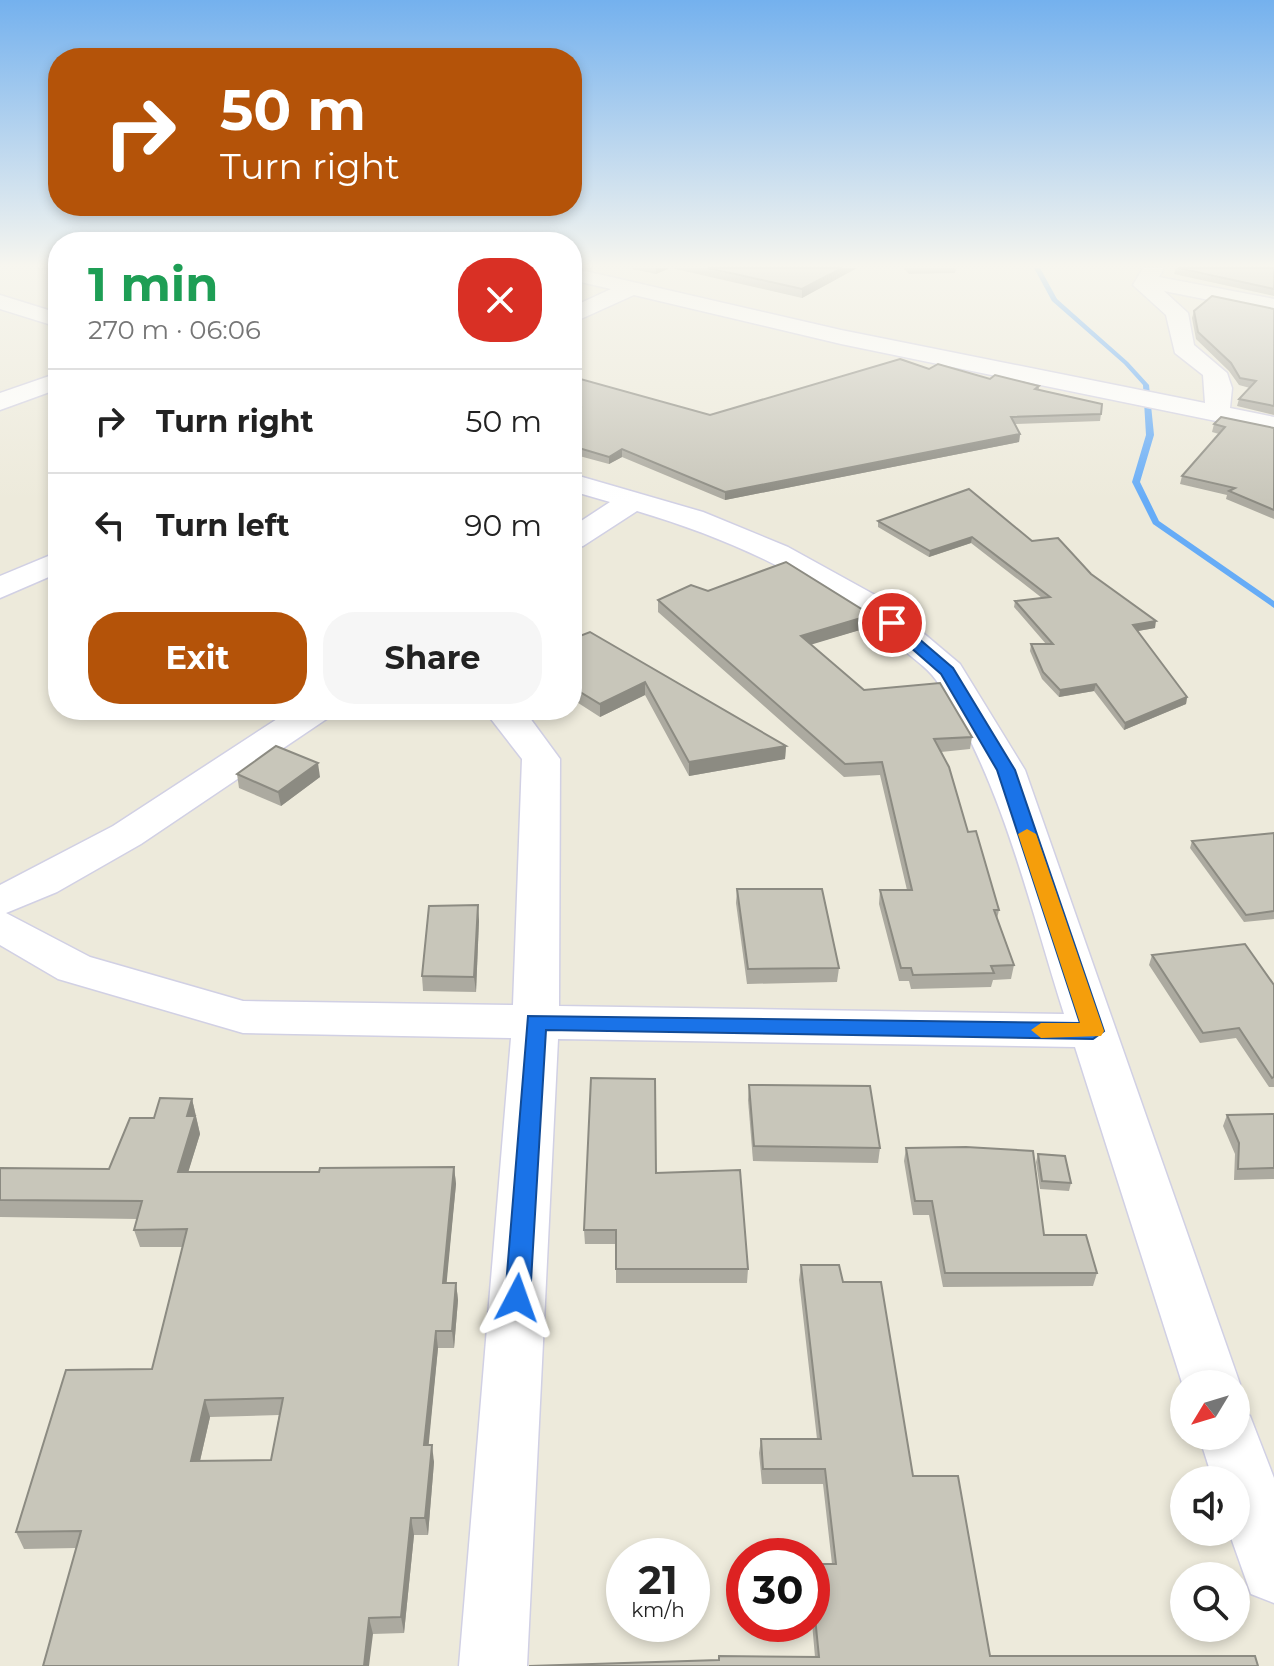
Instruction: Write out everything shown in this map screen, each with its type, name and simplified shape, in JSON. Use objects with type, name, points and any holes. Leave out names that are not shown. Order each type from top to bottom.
[{"type":"street","points":[[889,346],[1038,379],[1274,425]]},
{"type":"street","points":[[1183,346],[1217,372],[1221,385],[1217,412]]},
{"type":"street","points":[[0,402],[48,384]]},
{"type":"street","points":[[582,485],[693,518],[777,553],[873,607],[948,671],[1006,770],[1206,1370]]},
{"type":"street","points":[[582,534],[634,500]]},
{"type":"street","points":[[0,588],[48,566]]},
{"type":"street","points":[[0,901],[42,883],[127,835],[300,720]]},
{"type":"street","points":[[493,1666],[536,1022],[541,759],[514,720]]},
{"type":"street","points":[[0,926],[74,968],[243,1017],[1093,1031]]},
{"type":"street","points":[[1234,1450],[1274,1571]]},
{"type":"building","points":[[1213,346],[1274,346],[1274,406],[1239,399],[1256,381],[1240,378],[1231,363]]},
{"type":"building","points":[[900,359],[929,369],[938,364],[990,379],[995,375],[1039,386],[1035,389],[1102,404],[1101,414],[1011,417],[1020,434],[725,492],[622,449],[609,457],[582,449],[582,379],[710,415]]},
{"type":"building","points":[[1221,417],[1274,428],[1274,510],[1229,491],[1235,488],[1182,476],[1225,427],[1214,424]]},
{"type":"building","points":[[969,489],[1032,541],[1058,538],[1091,574],[1156,621],[1133,625],[1187,697],[1125,723],[1096,684],[1060,690],[1043,672],[1031,644],[1053,644],[1015,601],[1050,597],[972,537],[930,551],[878,521]]},
{"type":"building","points":[[786,562],[871,615],[801,636],[864,690],[940,683],[972,737],[934,739],[949,767],[968,832],[976,831],[999,910],[994,910],[1014,965],[991,966],[994,973],[913,975],[911,968],[901,968],[880,890],[912,890],[882,762],[845,764],[658,600],[691,585],[708,591]]},
{"type":"building","points":[[590,632],[786,746],[689,762],[645,682],[600,704],[582,693],[582,635]]},
{"type":"building","points":[[276,746],[318,763],[278,792],[237,774]]},
{"type":"building","points":[[1274,833],[1274,911],[1246,915],[1192,841]]},
{"type":"building","points":[[737,889],[822,889],[839,968],[748,969]]},
{"type":"building","points":[[478,905],[474,977],[422,976],[429,906]]},
{"type":"building","points":[[1245,944],[1274,985],[1272,1078],[1239,1028],[1203,1033],[1152,955]]},
{"type":"building","points":[[591,1078],[655,1079],[656,1173],[740,1170],[748,1269],[616,1269],[616,1230],[584,1230]]},
{"type":"building","points":[[749,1085],[870,1086],[880,1148],[754,1146]]},
{"type":"building","points":[[160,1098],[192,1099],[187,1116],[195,1116],[178,1172],[319,1172],[320,1168],[454,1167],[443,1283],[456,1283],[452,1331],[436,1331],[424,1445],[432,1445],[425,1518],[411,1518],[401,1617],[369,1618],[364,1666],[43,1666],[81,1531],[16,1532],[66,1370],[152,1369],[187,1229],[134,1230],[142,1201],[0,1200],[0,1168],[109,1169],[130,1118],[154,1118]],"holes":[[[283,1398],[271,1460],[191,1461],[205,1400]]]},
{"type":"building","points":[[1274,1114],[1274,1168],[1238,1169],[1239,1143],[1227,1115]]},
{"type":"building","points":[[966,1147],[1033,1151],[1044,1235],[1086,1235],[1097,1273],[945,1273],[932,1201],[915,1201],[906,1148]]},
{"type":"building","points":[[1038,1154],[1065,1156],[1071,1183],[1042,1181]]},
{"type":"building","points":[[801,1265],[839,1265],[843,1282],[881,1282],[913,1476],[958,1476],[990,1656],[1255,1656],[1258,1666],[529,1666],[719,1660],[719,1656],[819,1657],[818,1642],[830,1642],[830,1564],[836,1564],[825,1469],[763,1469],[761,1439],[821,1439]]},
{"type":"waterway","points":[[1106,346],[1146,385],[1150,435],[1136,482],[1156,522],[1274,605]]},
{"type":"slow traffic","points":[[1027,834],[1093,1031],[1041,1030]]},
{"type":"route","points":[[517,1298],[536,1022],[1093,1031],[1006,770],[948,671],[892,623]]}]
